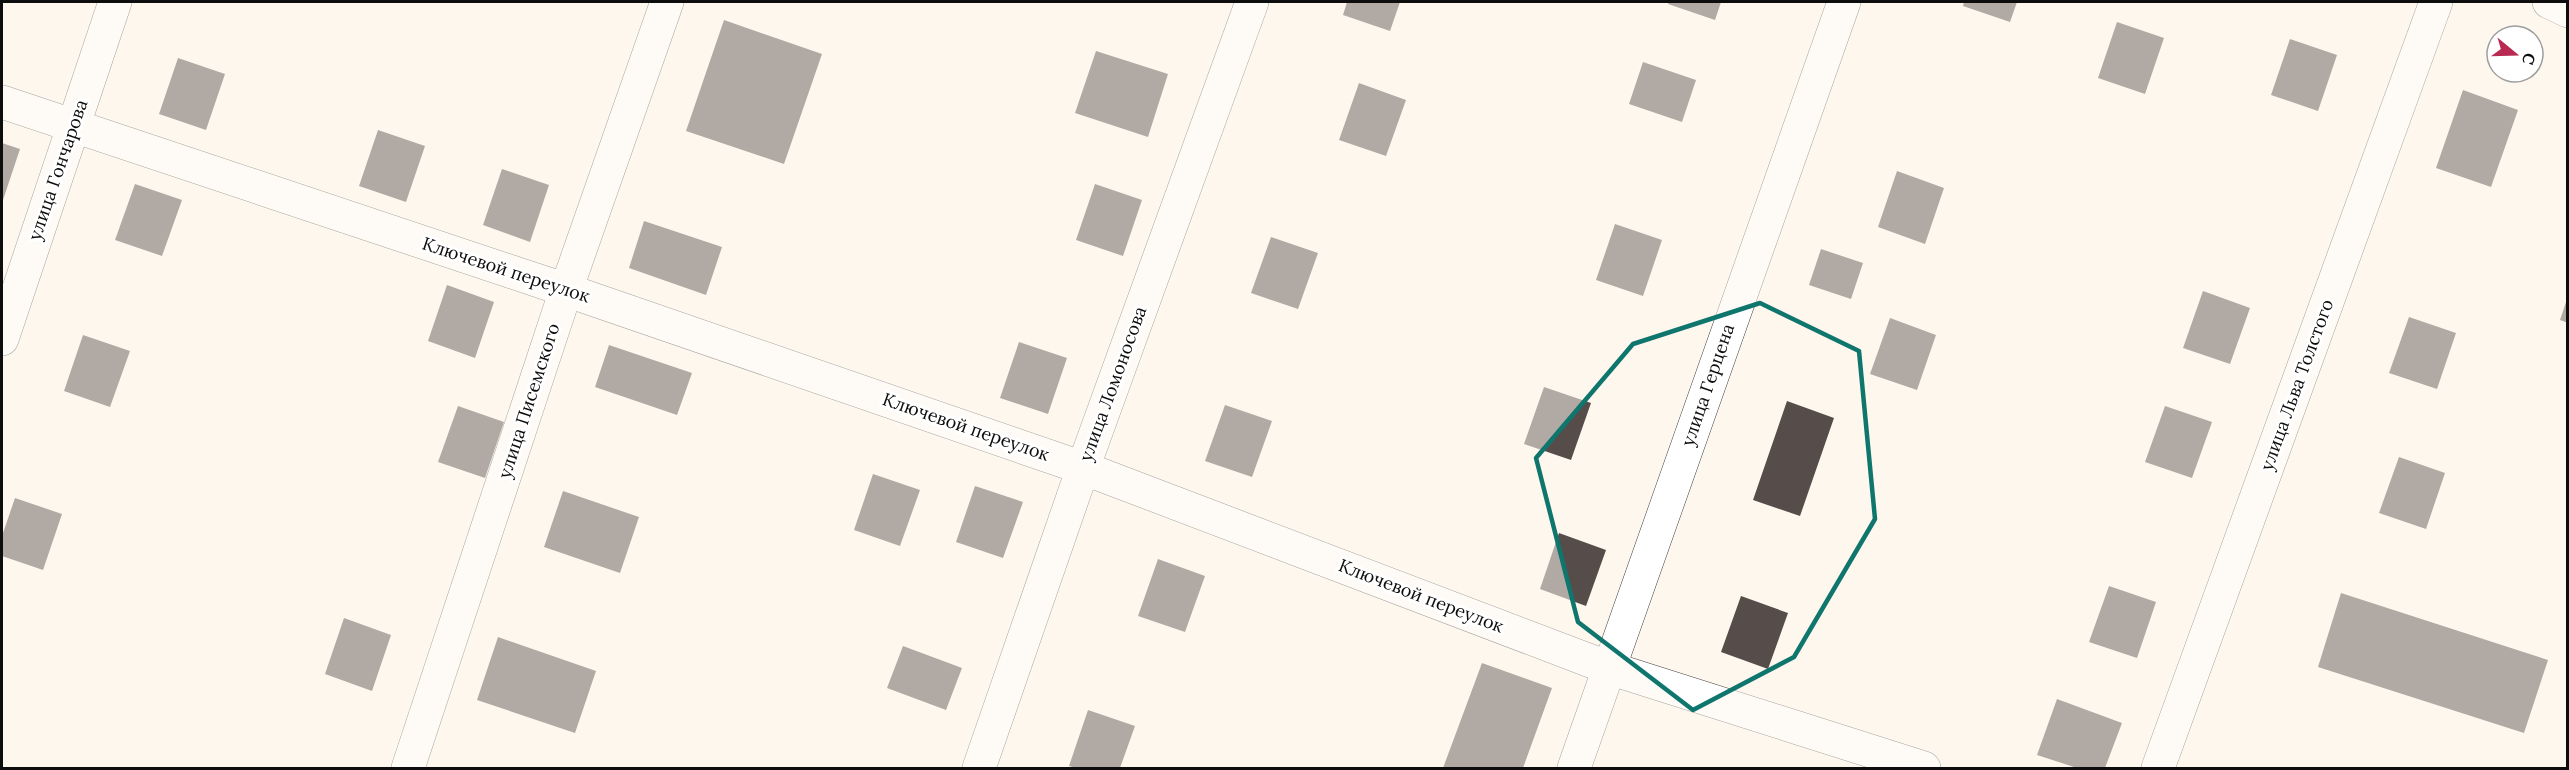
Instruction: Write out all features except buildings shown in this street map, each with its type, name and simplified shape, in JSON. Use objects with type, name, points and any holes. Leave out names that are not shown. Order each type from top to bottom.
[{"type":"street","name":"улица Гончарова","points":[[2,339],[115,2]]},
{"type":"street","name":"улица Писемского","points":[[408,768],[566,290],[667,2]]},
{"type":"street","name":"улица Ломоносова","points":[[979,768],[1083,468],[1252,2]]},
{"type":"street","name":"улица Герцена","points":[[1574,768],[1844,2]]},
{"type":"street","name":"улица Льва Толстого","points":[[2158,768],[2436,2]]},
{"type":"street","points":[[2548,2],[2568,11]]},
{"type":"street","name":"Ключевой переулок","points":[[2,102],[72,128],[566,290],[1083,468],[1609,668],[1924,768]]},
{"type":"highlighted area","points":[[1760,303],[1859,351],[1875,519],[1794,657],[1693,710],[1578,622],[1536,458],[1633,344]]}]
